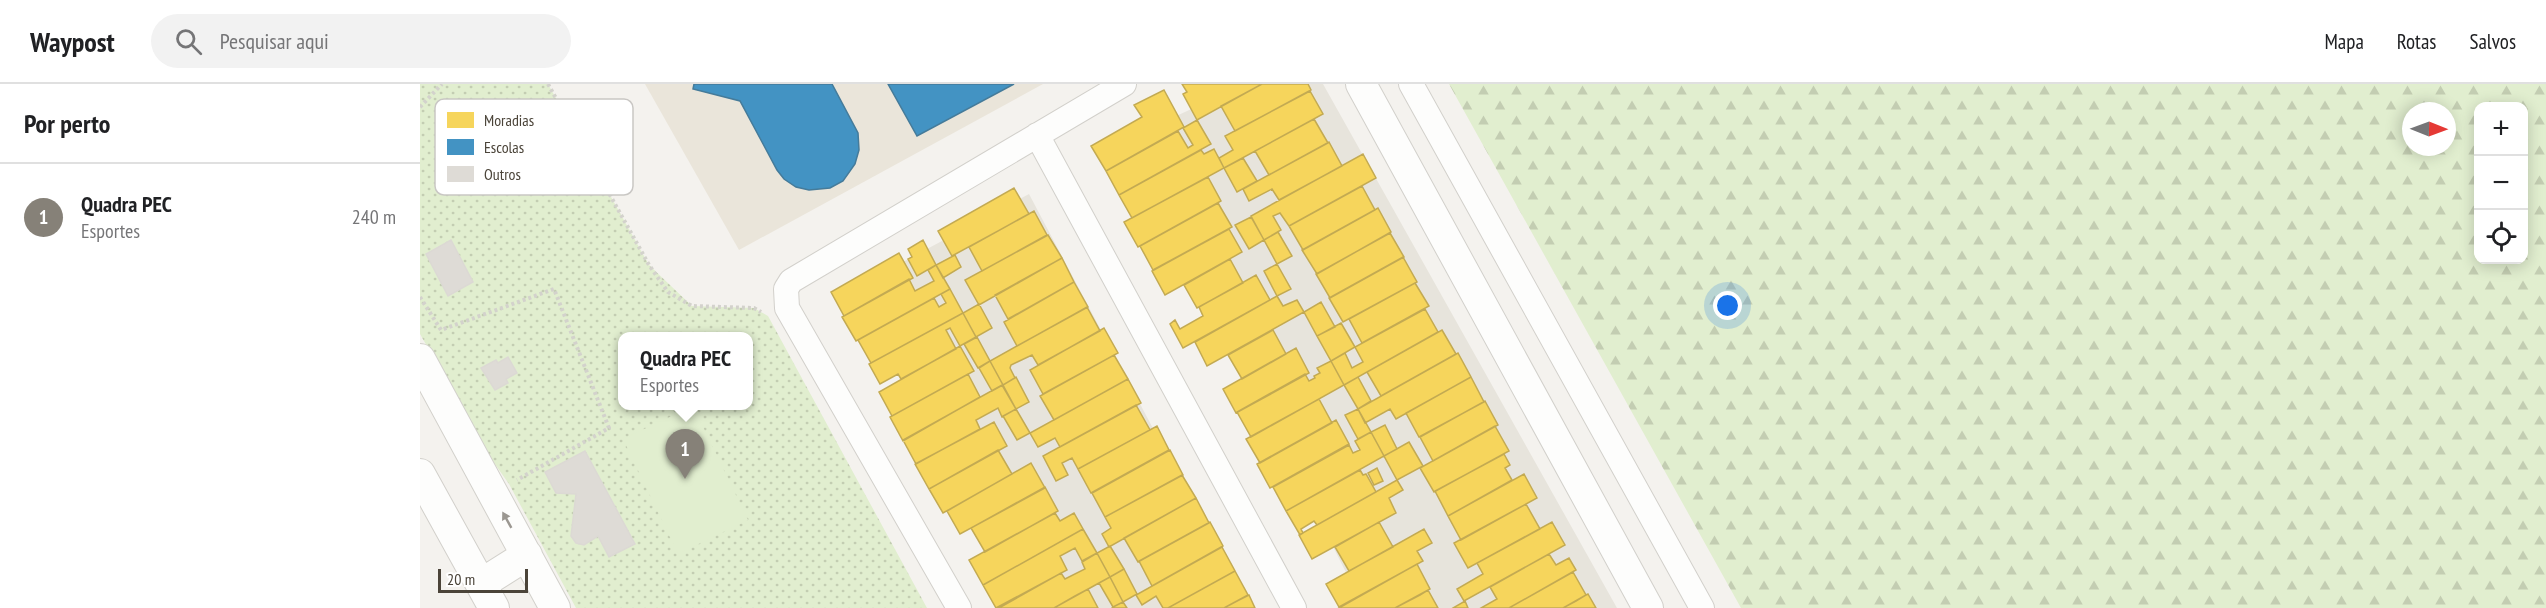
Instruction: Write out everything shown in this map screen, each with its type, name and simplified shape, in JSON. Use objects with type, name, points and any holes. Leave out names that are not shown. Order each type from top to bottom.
[{"type":"street","points":[[958,608],[787,308],[786,289],[791,281],[1124,84]]},
{"type":"street","points":[[1361,84],[1648,608]]},
{"type":"street","points":[[1411,84],[1702,608]]},
{"type":"street","points":[[1037,135],[1294,608]]},
{"type":"street","points":[[420,359],[555,608]]},
{"type":"street","points":[[420,474],[487,596],[527,555]]},
{"type":"path","points":[[420,107],[441,84]]},
{"type":"path","points":[[548,84],[556,99]]},
{"type":"path","points":[[610,195],[649,265],[668,292],[692,306],[754,308],[768,316]]},
{"type":"path","points":[[420,297],[441,330],[554,289],[609,428],[509,484]]},
{"type":"shaded area","points":[[645,84],[1043,84],[739,250]]},
{"type":"shaded area","points":[[1245,84],[1323,84],[1617,608],[1364,608],[1127,139]]},
{"type":"shaded area","points":[[1029,194],[1248,608],[1029,608],[864,283]]},
{"type":"green space","points":[[420,84],[548,84],[556,99],[435,99],[435,195],[610,195],[649,265],[692,306],[754,308],[768,316],[927,608],[576,608],[509,484],[492,460],[420,334]]},
{"type":"green space","points":[[1449,84],[2546,84],[2546,608],[1741,608]]},
{"type":"green space","points":[[685,410],[695,410],[748,520],[678,554],[623,439]]},
{"type":"building: Moradias","points":[[1182,84],[1262,84],[1197,120],[1183,94],[1187,92]]},
{"type":"building: Moradias","points":[[1262,84],[1308,84],[1311,90],[1235,131],[1221,106]]},
{"type":"building: Moradias","points":[[1164,90],[1184,127],[1106,171],[1091,146],[1142,117],[1134,105]]},
{"type":"building: Moradias","points":[[1310,91],[1323,114],[1224,168],[1219,158],[1233,150],[1225,136]]},
{"type":"building: Moradias","points":[[1314,119],[1328,143],[1269,175],[1255,151]]},
{"type":"building: Moradias","points":[[1197,120],[1211,144],[1119,195],[1106,171],[1178,131],[1188,148],[1193,145],[1183,128]]},
{"type":"building: Moradias","points":[[1329,142],[1342,166],[1279,200],[1272,189],[1249,201],[1243,189]]},
{"type":"building: Moradias","points":[[1214,149],[1224,168],[1132,218],[1119,195],[1201,150],[1204,154]]},
{"type":"building: Moradias","points":[[1363,154],[1376,178],[1289,226],[1280,213],[1273,216],[1281,230],[1264,240],[1251,216]]},
{"type":"building: Moradias","points":[[1243,158],[1257,181],[1237,192],[1224,168]]},
{"type":"building: Moradias","points":[[1208,177],[1221,201],[1138,247],[1124,222]]},
{"type":"building: Moradias","points":[[1362,186],[1375,210],[1303,250],[1289,226]]},
{"type":"building: Moradias","points":[[1014,188],[1029,214],[952,256],[938,231]]},
{"type":"building: Moradias","points":[[1218,203],[1232,227],[1153,270],[1140,246]]},
{"type":"building: Moradias","points":[[1378,208],[1391,232],[1317,274],[1302,250]]},
{"type":"building: Moradias","points":[[1034,211],[1047,235],[982,271],[969,247]]},
{"type":"building: Moradias","points":[[1251,217],[1264,240],[1249,249],[1235,225]]},
{"type":"building: Moradias","points":[[1229,229],[1242,252],[1165,295],[1152,271]]},
{"type":"building: Moradias","points":[[1278,232],[1292,256],[1277,264],[1264,240]]},
{"type":"building: Moradias","points":[[1390,233],[1404,257],[1330,298],[1316,274]]},
{"type":"building: Moradias","points":[[1048,235],[1062,258],[979,305],[965,280]]},
{"type":"building: Moradias","points":[[923,240],[936,265],[917,276],[908,259],[912,257],[908,249]]},
{"type":"building: Moradias","points":[[899,253],[913,278],[844,316],[831,292]]},
{"type":"building: Moradias","points":[[955,255],[961,267],[943,278],[936,265]]},
{"type":"building: Moradias","points":[[1403,257],[1417,282],[1343,322],[1329,298]]},
{"type":"building: Moradias","points":[[1062,258],[1074,282],[1008,319],[995,295]]},
{"type":"building: Moradias","points":[[1230,259],[1243,283],[1197,308],[1184,285]]},
{"type":"building: Moradias","points":[[1277,264],[1291,289],[1277,296],[1264,271]]},
{"type":"building: Moradias","points":[[936,265],[950,289],[856,341],[842,317],[909,279],[915,291],[934,281],[928,270]]},
{"type":"building: Moradias","points":[[1256,275],[1270,300],[1183,348],[1170,324],[1175,320],[1180,329],[1203,316],[1199,307]]},
{"type":"building: Moradias","points":[[1074,282],[1088,307],[1017,346],[1004,322]]},
{"type":"building: Moradias","points":[[1415,283],[1429,306],[1362,343],[1349,319]]},
{"type":"building: Moradias","points":[[950,289],[963,313],[871,363],[858,340],[934,298],[939,307],[946,303],[941,294]]},
{"type":"building: Moradias","points":[[1277,296],[1283,306],[1297,300],[1304,312],[1207,366],[1195,342]]},
{"type":"building: Moradias","points":[[1321,302],[1335,327],[1317,336],[1304,312]]},
{"type":"building: Moradias","points":[[979,304],[992,328],[976,337],[963,313]]},
{"type":"building: Moradias","points":[[1087,307],[1100,331],[1038,365],[1032,355],[1011,365],[1010,368],[1015,378],[1003,385],[990,361]]},
{"type":"building: Moradias","points":[[1425,309],[1438,332],[1344,385],[1331,361],[1345,353],[1352,368],[1363,362],[1355,347]]},
{"type":"building: Moradias","points":[[963,313],[976,337],[960,346],[950,328],[946,330],[956,349],[901,379],[898,374],[880,384],[869,364]]},
{"type":"building: Moradias","points":[[1341,323],[1355,347],[1331,361],[1317,336]]},
{"type":"building: Moradias","points":[[1104,328],[1118,353],[1043,394],[1030,370]]},
{"type":"building: Moradias","points":[[1273,330],[1286,354],[1242,379],[1228,355]]},
{"type":"building: Moradias","points":[[1442,330],[1456,354],[1381,396],[1367,372]]},
{"type":"building: Moradias","points":[[977,337],[990,361],[978,368],[964,344]]},
{"type":"building: Moradias","points":[[960,346],[974,371],[892,416],[879,392]]},
{"type":"building: Moradias","points":[[1296,348],[1309,373],[1236,413],[1223,389]]},
{"type":"building: Moradias","points":[[1458,353],[1471,377],[1396,419],[1390,409],[1365,423],[1358,409]]},
{"type":"building: Moradias","points":[[1114,355],[1128,379],[1054,420],[1040,396]]},
{"type":"building: Moradias","points":[[990,361],[1003,385],[992,391],[979,368]]},
{"type":"building: Moradias","points":[[1331,361],[1344,385],[1251,437],[1237,412],[1305,374],[1309,381],[1315,378],[1314,376],[1320,373],[1317,368]]},
{"type":"building: Moradias","points":[[968,374],[980,397],[903,441],[890,417]]},
{"type":"building: Moradias","points":[[1016,377],[1029,402],[1016,409],[1003,385]]},
{"type":"building: Moradias","points":[[1358,377],[1371,401],[1358,409],[1344,385]]},
{"type":"building: Moradias","points":[[1471,377],[1484,402],[1419,437],[1406,413]]},
{"type":"building: Moradias","points":[[1128,379],[1141,403],[1060,447],[1055,438],[1038,447],[1030,433]]},
{"type":"building: Moradias","points":[[1002,385],[1016,409],[1002,417],[998,408],[976,420],[980,429],[916,464],[903,440]]},
{"type":"building: Moradias","points":[[1319,399],[1332,423],[1260,463],[1246,439]]},
{"type":"building: Moradias","points":[[1485,401],[1498,425],[1433,461],[1420,437]]},
{"type":"building: Moradias","points":[[1136,405],[1150,430],[1078,469],[1072,458],[1062,463],[1068,475],[1056,481],[1043,456]]},
{"type":"building: Moradias","points":[[1016,409],[1030,433],[1017,440],[1003,416]]},
{"type":"building: Moradias","points":[[1358,409],[1371,432],[1358,439],[1345,415]]},
{"type":"building: Moradias","points":[[1336,420],[1349,444],[1270,488],[1257,464]]},
{"type":"building: Moradias","points":[[994,422],[1007,446],[929,489],[915,464]]},
{"type":"building: Moradias","points":[[1385,425],[1397,449],[1384,456],[1371,432]]},
{"type":"building: Moradias","points":[[1157,426],[1169,450],[1091,493],[1078,469]]},
{"type":"building: Moradias","points":[[1495,426],[1509,451],[1434,492],[1420,468]]},
{"type":"building: Moradias","points":[[1371,432],[1384,456],[1286,511],[1273,487],[1349,445],[1353,453],[1360,450],[1355,441]]},
{"type":"building: Moradias","points":[[1409,442],[1423,466],[1397,480],[1384,456]]},
{"type":"building: Moradias","points":[[998,450],[1012,474],[943,513],[929,489]]},
{"type":"building: Moradias","points":[[1170,450],[1183,475],[1105,517],[1092,493]]},
{"type":"building: Moradias","points":[[1504,454],[1510,465],[1505,468],[1512,480],[1448,516],[1435,491]]},
{"type":"building: Moradias","points":[[1031,463],[1045,488],[960,534],[947,511]]},
{"type":"building: Moradias","points":[[1377,468],[1383,481],[1374,485],[1368,473]]},
{"type":"building: Moradias","points":[[1360,470],[1363,475],[1366,474],[1376,492],[1317,525],[1314,521],[1301,529],[1303,533],[1300,535],[1286,511]]},
{"type":"building: Moradias","points":[[1524,474],[1537,498],[1461,540],[1448,516]]},
{"type":"building: Moradias","points":[[1182,475],[1196,498],[1109,547],[1102,534],[1111,528],[1105,517]]},
{"type":"building: Moradias","points":[[1397,480],[1403,490],[1389,498],[1396,513],[1312,559],[1299,535]]},
{"type":"building: Moradias","points":[[1045,487],[1058,511],[985,552],[971,528]]},
{"type":"building: Moradias","points":[[1196,498],[1209,523],[1138,562],[1124,538]]},
{"type":"building: Moradias","points":[[1526,504],[1540,529],[1468,568],[1454,543]]},
{"type":"building: Moradias","points":[[1055,513],[1060,521],[1074,513],[1083,529],[983,585],[969,560]]},
{"type":"building: Moradias","points":[[1210,522],[1223,546],[1152,586],[1139,561]]},
{"type":"building: Moradias","points":[[1379,522],[1393,547],[1349,571],[1335,547]]},
{"type":"building: Moradias","points":[[1552,522],[1565,545],[1464,601],[1457,589],[1483,574],[1477,563]]},
{"type":"building: Moradias","points":[[1083,529],[1097,553],[1082,561],[1075,548],[1060,556],[1067,570],[996,608],[983,585]]},
{"type":"building: Moradias","points":[[1424,529],[1432,543],[1417,551],[1423,561],[1339,607],[1326,584]]},
{"type":"building: Moradias","points":[[1110,546],[1124,569],[1110,577],[1097,553]]},
{"type":"building: Moradias","points":[[1222,547],[1235,571],[1168,608],[1163,608],[1156,596],[1142,605],[1136,595]]},
{"type":"building: Moradias","points":[[1097,553],[1110,577],[1054,608],[999,608],[1061,573],[1065,579],[1085,569],[1082,562]]},
{"type":"building: Moradias","points":[[1549,554],[1556,565],[1569,558],[1576,570],[1509,608],[1481,608],[1497,599],[1490,587]]},
{"type":"building: Moradias","points":[[1417,564],[1430,589],[1395,608],[1339,608]]},
{"type":"building: Moradias","points":[[1124,569],[1137,594],[1123,602],[1110,577]]},
{"type":"building: Moradias","points":[[1235,571],[1248,595],[1224,608],[1168,608]]},
{"type":"building: Moradias","points":[[1573,572],[1586,595],[1576,601],[1563,608],[1509,608]]},
{"type":"building: Moradias","points":[[1110,577],[1123,602],[1113,607],[1099,583]]},
{"type":"building: Moradias","points":[[1088,589],[1098,608],[1054,608],[1075,596]]},
{"type":"building: Moradias","points":[[1428,590],[1438,608],[1395,608],[1420,595]]},
{"type":"building: Moradias","points":[[1588,594],[1596,608],[1563,608],[1586,595]]},
{"type":"building: Moradias","points":[[1249,595],[1255,608],[1224,608],[1239,600]]},
{"type":"building: Moradias","points":[[1465,601],[1468,608],[1453,608]]},
{"type":"building: Moradias","points":[[1123,602],[1127,608],[1112,608],[1113,607]]},
{"type":"building: Escolas","points":[[694,84],[832,84],[858,133],[859,150],[855,164],[843,181],[830,188],[809,190],[796,187],[784,179],[777,170],[740,101],[693,89]]},
{"type":"building: Escolas","points":[[888,84],[1014,84],[917,136]]},
{"type":"building: Outros","points":[[451,240],[473,282],[448,296],[426,254]]},
{"type":"building: Outros","points":[[508,357],[517,373],[506,379],[508,383],[495,390],[481,368]]},
{"type":"building: Outros","points":[[585,451],[635,544],[609,557],[598,536],[584,545],[576,543],[571,536],[576,494],[556,493],[545,472]]},
{"type":"place","name":"Quadra PEC","points":[[685,479]]}]
